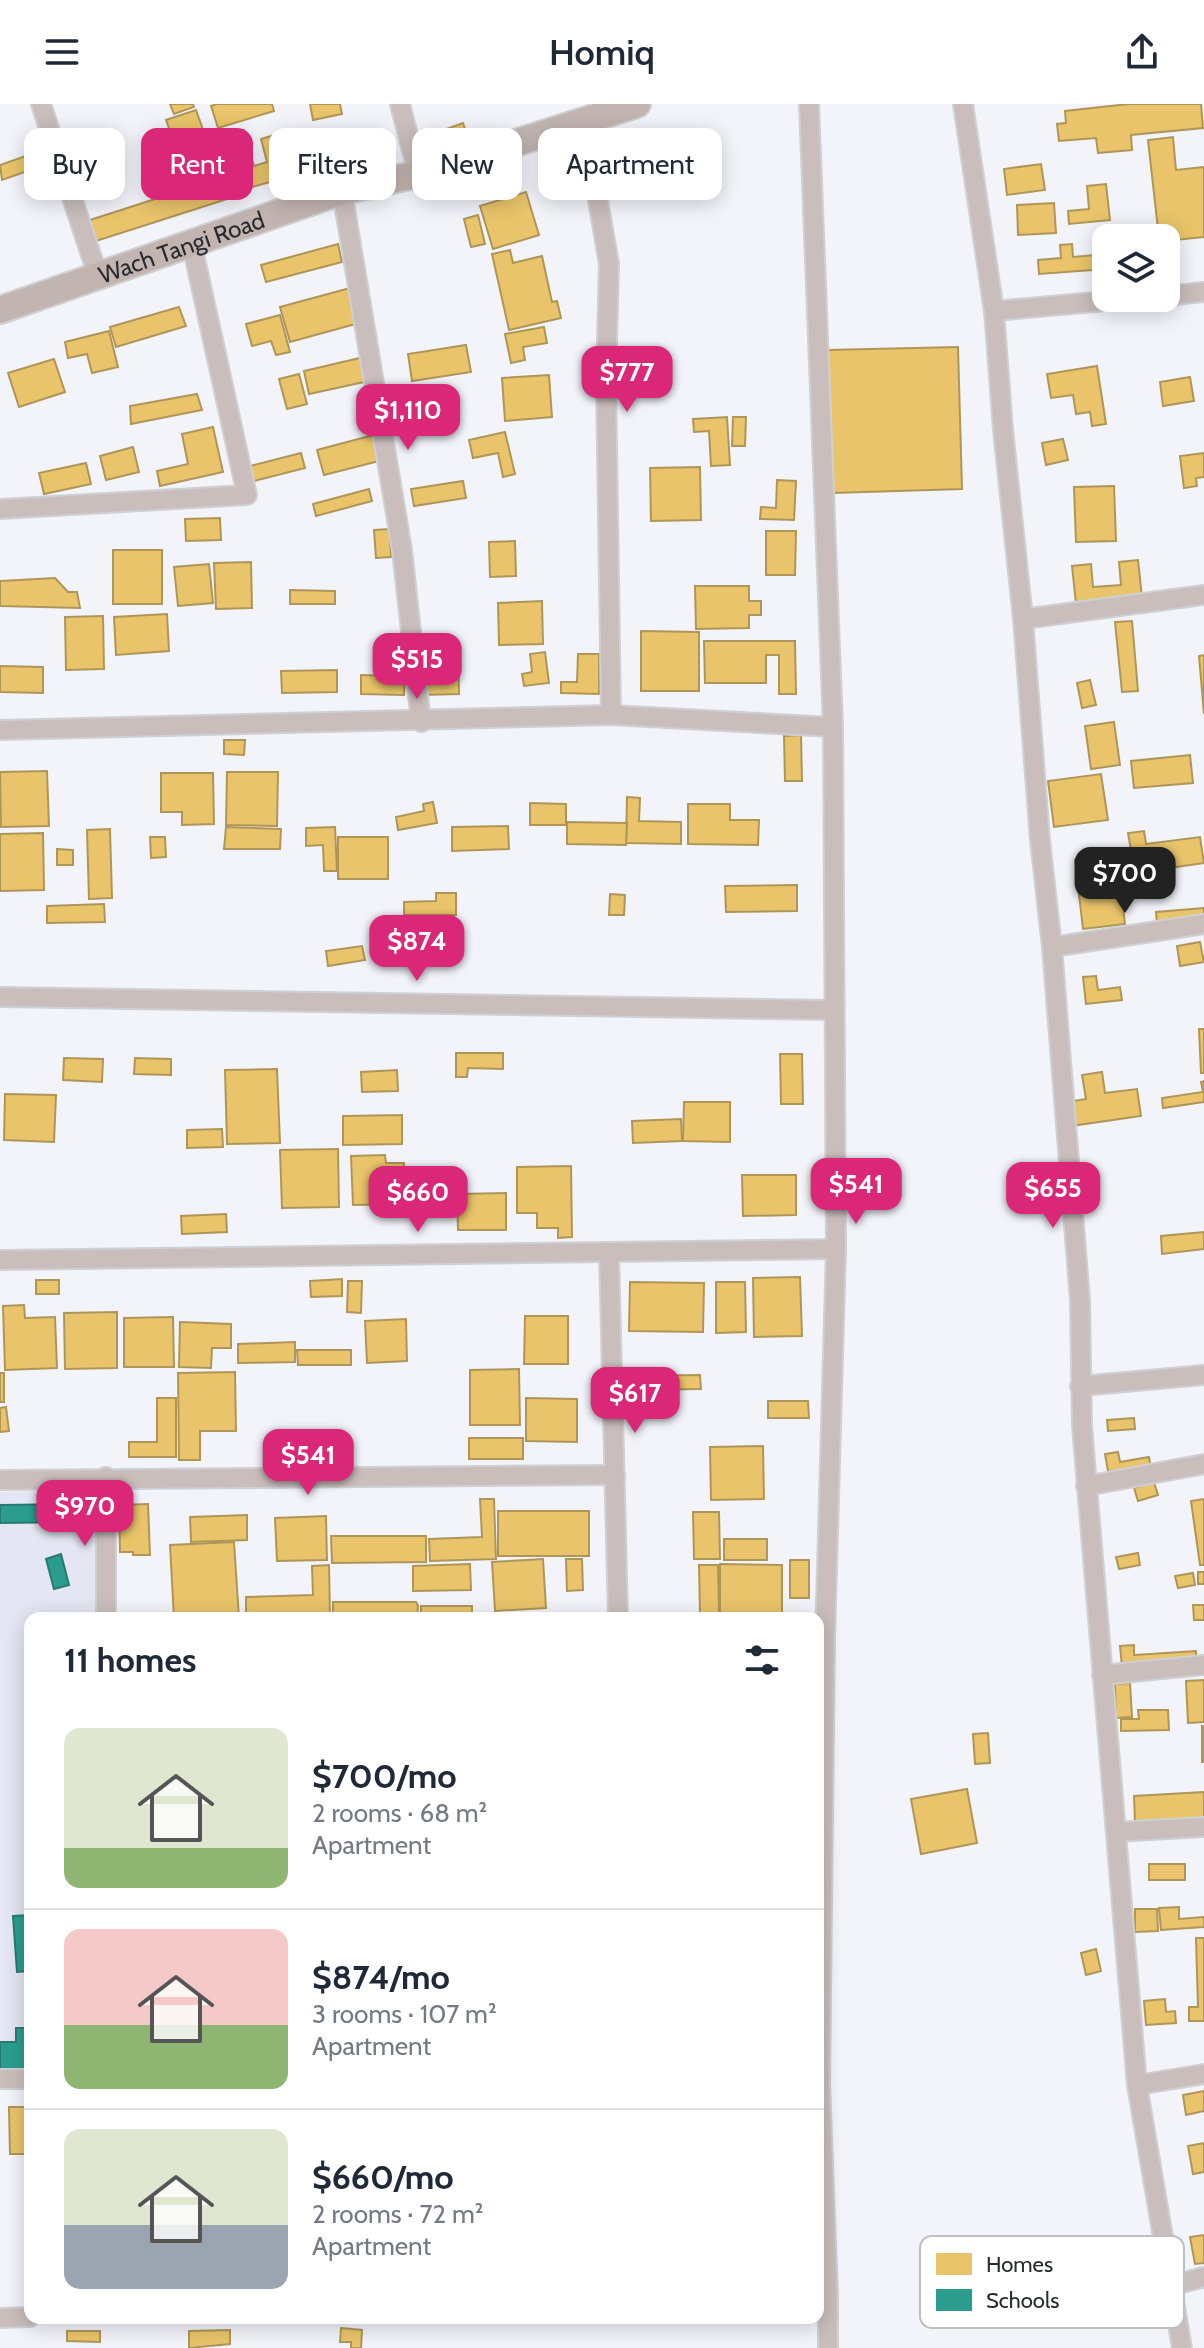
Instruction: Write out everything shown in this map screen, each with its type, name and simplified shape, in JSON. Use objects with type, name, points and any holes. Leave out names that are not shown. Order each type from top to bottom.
[{"type":"main road","name":"Wach Tangi Road","points":[[522,140],[636,104]]},
{"type":"main road","name":"Wach Tangi Road","points":[[0,310],[317,200]]},
{"type":"street","points":[[41,104],[98,276]]},
{"type":"street","points":[[400,104],[412,151]]},
{"type":"street","points":[[809,104],[833,727],[836,1249],[823,1612]]},
{"type":"street","points":[[963,104],[994,311],[1023,619],[1080,1301],[1080,1386],[1086,1486],[1137,2085],[1162,2236]]},
{"type":"street","points":[[584,120],[609,264],[606,381],[611,715]]},
{"type":"street","points":[[344,200],[402,550],[421,722]]},
{"type":"street","points":[[0,509],[247,495],[192,245]]},
{"type":"street","points":[[1180,295],[1204,292]]},
{"type":"street","points":[[994,311],[1092,302]]},
{"type":"street","points":[[1023,619],[1204,595]]},
{"type":"street","points":[[0,730],[611,715],[833,727]]},
{"type":"street","points":[[1052,947],[1204,924]]},
{"type":"street","points":[[0,997],[833,1010]]},
{"type":"street","points":[[0,1260],[836,1249]]},
{"type":"street","points":[[609,1252],[618,1612]]},
{"type":"street","points":[[1080,1386],[1204,1375]]},
{"type":"street","points":[[1086,1486],[1204,1464]]},
{"type":"street","points":[[0,1480],[615,1475]]},
{"type":"street","points":[[106,1477],[106,1612]]},
{"type":"street","points":[[1102,1675],[1204,1665]]},
{"type":"street","points":[[1116,1832],[1204,1827]]},
{"type":"street","points":[[1137,2085],[1204,2074]]},
{"type":"street","points":[[0,2079],[24,2079]]},
{"type":"street","points":[[1184,2282],[1204,2277]]},
{"type":"street","points":[[824,2308],[828,2348]]},
{"type":"street","points":[[0,2318],[24,2317]]},
{"type":"street","points":[[1178,2328],[1182,2348]]},
{"type":"shaded area","points":[[98,1490],[96,1612],[24,1612],[24,2064],[0,2065],[0,1492]]},
{"type":"building: Homes","points":[[170,104],[193,104],[194,107],[174,114]]},
{"type":"building: Homes","points":[[272,104],[274,111],[218,128],[211,106]]},
{"type":"building: Homes","points":[[310,104],[340,104],[342,114],[313,120]]},
{"type":"building: Homes","points":[[1129,104],[1201,104],[1203,128],[1131,135],[1132,150],[1098,153],[1096,138],[1059,141],[1057,124],[1066,123],[1065,111]]},
{"type":"building: Homes","points":[[196,110],[202,128],[169,128],[166,120]]},
{"type":"building: Homes","points":[[269,137],[269,182],[253,187],[253,162],[254,166],[267,162],[261,139]]},
{"type":"building: Homes","points":[[1173,137],[1176,170],[1204,167],[1204,237],[1180,240],[1180,224],[1157,224],[1148,140]]},
{"type":"building: Homes","points":[[24,157],[24,172],[2,180],[0,165]]},
{"type":"building: Homes","points":[[1041,164],[1045,190],[1007,195],[1004,169]]},
{"type":"building: Homes","points":[[1106,184],[1110,220],[1069,224],[1068,211],[1089,209],[1087,186]]},
{"type":"building: Homes","points":[[526,192],[539,235],[493,249],[480,206],[500,200],[522,200],[522,193]]},
{"type":"building: Homes","points":[[152,200],[224,200],[93,242],[87,221]]},
{"type":"building: Homes","points":[[1054,203],[1056,233],[1018,235],[1017,205]]},
{"type":"building: Homes","points":[[478,215],[485,244],[471,247],[464,219]]},
{"type":"building: Homes","points":[[338,244],[342,262],[266,282],[261,265]]},
{"type":"building: Homes","points":[[1072,244],[1073,257],[1092,255],[1092,270],[1039,274],[1038,260],[1061,258],[1060,245]]},
{"type":"building: Homes","points":[[510,250],[513,263],[542,256],[552,302],[557,301],[561,318],[509,330],[492,254]]},
{"type":"building: Homes","points":[[350,288],[359,323],[290,342],[280,307]]},
{"type":"building: Homes","points":[[179,307],[186,326],[116,347],[110,327]]},
{"type":"building: Homes","points":[[280,315],[290,352],[276,355],[271,341],[252,346],[246,324]]},
{"type":"building: Homes","points":[[544,327],[547,343],[523,347],[525,360],[511,363],[505,334]]},
{"type":"building: Homes","points":[[109,331],[118,367],[92,373],[87,354],[68,358],[65,342]]},
{"type":"building: Homes","points":[[466,345],[471,372],[412,381],[408,354]]},
{"type":"building: Homes","points":[[958,347],[962,489],[833,493],[828,350]]},
{"type":"building: Homes","points":[[614,350],[628,350],[629,393],[615,394]]},
{"type":"building: Homes","points":[[364,357],[369,381],[309,394],[304,371]]},
{"type":"building: Homes","points":[[54,359],[65,392],[19,407],[8,373]]},
{"type":"building: Homes","points":[[1097,366],[1106,424],[1092,426],[1090,412],[1076,414],[1073,395],[1051,398],[1047,374]]},
{"type":"building: Homes","points":[[299,374],[307,404],[287,409],[279,379]]},
{"type":"building: Homes","points":[[549,375],[552,417],[505,421],[502,378]]},
{"type":"building: Homes","points":[[1190,377],[1194,401],[1163,406],[1160,382]]},
{"type":"building: Homes","points":[[197,394],[202,410],[131,424],[130,406]]},
{"type":"building: Homes","points":[[727,417],[730,465],[711,466],[709,431],[694,432],[693,419]]},
{"type":"building: Homes","points":[[733,417],[746,417],[745,446],[732,446]]},
{"type":"building: Homes","points":[[213,427],[223,472],[160,486],[157,471],[188,464],[182,434]]},
{"type":"building: Homes","points":[[505,432],[515,474],[503,477],[498,453],[473,458],[469,440]]},
{"type":"building: Homes","points":[[377,434],[383,460],[324,475],[317,450]]},
{"type":"building: Homes","points":[[1063,439],[1068,460],[1046,465],[1042,443]]},
{"type":"building: Homes","points":[[133,447],[139,472],[106,480],[100,456]]},
{"type":"building: Homes","points":[[301,453],[305,468],[254,481],[250,466]]},
{"type":"building: Homes","points":[[1204,453],[1204,477],[1196,478],[1197,486],[1184,488],[1180,456]]},
{"type":"building: Homes","points":[[86,463],[91,484],[44,494],[39,473]]},
{"type":"building: Homes","points":[[700,467],[701,520],[651,521],[650,468]]},
{"type":"building: Homes","points":[[777,480],[796,481],[794,520],[760,519],[761,507],[776,508]]},
{"type":"building: Homes","points":[[463,481],[466,498],[414,506],[411,489]]},
{"type":"building: Homes","points":[[1114,486],[1116,541],[1076,542],[1074,487]]},
{"type":"building: Homes","points":[[369,489],[372,501],[316,516],[313,504]]},
{"type":"building: Homes","points":[[220,518],[221,540],[186,541],[185,519]]},
{"type":"building: Homes","points":[[390,529],[391,557],[376,558],[374,530]]},
{"type":"building: Homes","points":[[766,531],[796,531],[795,575],[766,575]]},
{"type":"building: Homes","points":[[515,541],[516,576],[490,577],[489,542]]},
{"type":"building: Homes","points":[[113,550],[162,550],[162,604],[113,604]]},
{"type":"building: Homes","points":[[1138,560],[1142,597],[1076,604],[1072,566],[1091,564],[1093,587],[1121,585],[1119,562]]},
{"type":"building: Homes","points":[[251,562],[252,608],[216,609],[214,563]]},
{"type":"building: Homes","points":[[209,564],[213,603],[178,606],[174,567]]},
{"type":"building: Homes","points":[[55,578],[68,592],[77,592],[80,608],[0,606],[0,581]]},
{"type":"building: Homes","points":[[695,586],[749,586],[749,601],[761,601],[761,615],[749,615],[749,628],[696,629]]},
{"type":"building: Homes","points":[[290,590],[335,591],[335,604],[290,604]]},
{"type":"building: Homes","points":[[542,601],[543,644],[499,645],[498,603]]},
{"type":"building: Homes","points":[[167,614],[169,651],[116,655],[114,617]]},
{"type":"building: Homes","points":[[103,616],[104,669],[66,670],[65,617]]},
{"type":"building: Homes","points":[[1132,621],[1138,691],[1122,692],[1115,622]]},
{"type":"building: Homes","points":[[641,631],[699,632],[699,691],[641,691]]},
{"type":"building: Homes","points":[[704,641],[795,641],[796,694],[779,694],[779,655],[766,655],[766,683],[705,683]]},
{"type":"building: Homes","points":[[458,642],[459,694],[422,695],[420,643]]},
{"type":"building: Homes","points":[[545,652],[549,683],[524,686],[522,674],[532,672],[530,654]]},
{"type":"building: Homes","points":[[578,654],[599,654],[599,694],[561,693],[561,682],[577,682]]},
{"type":"building: Homes","points":[[1204,655],[1204,714],[1199,656]]},
{"type":"building: Homes","points":[[0,666],[43,667],[43,693],[0,692]]},
{"type":"building: Homes","points":[[394,667],[405,668],[404,695],[361,694],[361,675],[394,676]]},
{"type":"building: Homes","points":[[337,670],[337,692],[282,693],[281,671]]},
{"type":"building: Homes","points":[[1090,680],[1096,705],[1082,708],[1077,683]]},
{"type":"building: Homes","points":[[1114,722],[1120,765],[1091,769],[1085,726]]},
{"type":"building: Homes","points":[[801,735],[802,781],[785,781],[784,736]]},
{"type":"building: Homes","points":[[224,740],[245,740],[244,755],[224,754]]},
{"type":"building: Homes","points":[[1190,755],[1193,783],[1134,788],[1131,761]]},
{"type":"building: Homes","points":[[47,771],[49,826],[1,827],[0,772]]},
{"type":"building: Homes","points":[[227,772],[278,772],[277,826],[226,825]]},
{"type":"building: Homes","points":[[161,773],[213,773],[214,824],[182,825],[182,812],[161,812]]},
{"type":"building: Homes","points":[[1101,774],[1108,820],[1054,827],[1048,781]]},
{"type":"building: Homes","points":[[627,797],[640,798],[639,821],[681,822],[681,844],[626,843]]},
{"type":"building: Homes","points":[[433,802],[437,823],[398,830],[396,817],[424,811],[423,804]]},
{"type":"building: Homes","points":[[530,803],[566,804],[566,825],[530,825]]},
{"type":"building: Homes","points":[[688,804],[730,804],[730,820],[759,820],[758,845],[688,844]]},
{"type":"building: Homes","points":[[567,822],[627,823],[626,845],[567,844]]},
{"type":"building: Homes","points":[[508,826],[509,849],[452,851],[452,827]]},
{"type":"building: Homes","points":[[226,827],[281,829],[280,849],[224,849]]},
{"type":"building: Homes","points":[[335,827],[337,871],[324,871],[323,845],[306,846],[306,828]]},
{"type":"building: Homes","points":[[110,829],[112,898],[89,899],[87,830]]},
{"type":"building: Homes","points":[[1144,831],[1146,844],[1200,837],[1204,863],[1162,869],[1160,852],[1132,856],[1128,833]]},
{"type":"building: Homes","points":[[43,833],[44,890],[0,891],[0,834]]},
{"type":"building: Homes","points":[[150,837],[165,837],[166,857],[151,858]]},
{"type":"building: Homes","points":[[338,837],[388,837],[388,879],[338,879]]},
{"type":"building: Homes","points":[[57,849],[73,850],[73,865],[57,865]]},
{"type":"building: Homes","points":[[1117,855],[1125,924],[1083,929],[1075,860]]},
{"type":"building: Homes","points":[[797,885],[797,911],[726,912],[725,886]]},
{"type":"building: Homes","points":[[436,893],[456,893],[456,915],[404,915],[404,902],[436,901]]},
{"type":"building: Homes","points":[[610,894],[625,895],[624,915],[609,915]]},
{"type":"building: Homes","points":[[104,904],[105,922],[47,923],[47,906]]},
{"type":"building: Homes","points":[[1204,908],[1204,919],[1157,923],[1156,912]]},
{"type":"building: Homes","points":[[1200,942],[1204,962],[1180,966],[1177,946]]},
{"type":"building: Homes","points":[[362,946],[365,960],[328,966],[326,951]]},
{"type":"building: Homes","points":[[1096,976],[1098,990],[1120,987],[1122,1000],[1086,1004],[1083,977]]},
{"type":"building: Homes","points":[[1199,1029],[1204,1029],[1204,1073],[1201,1073]]},
{"type":"building: Homes","points":[[456,1053],[503,1053],[503,1069],[468,1068],[467,1077],[456,1077]]},
{"type":"building: Homes","points":[[780,1054],[802,1054],[803,1104],[781,1104]]},
{"type":"building: Homes","points":[[64,1058],[103,1059],[102,1082],[63,1080]]},
{"type":"building: Homes","points":[[135,1058],[171,1059],[171,1075],[134,1074]]},
{"type":"building: Homes","points":[[277,1069],[280,1143],[227,1144],[225,1070]]},
{"type":"building: Homes","points":[[397,1070],[398,1091],[362,1092],[361,1072]]},
{"type":"building: Homes","points":[[1102,1072],[1105,1093],[1137,1089],[1141,1116],[1071,1126],[1067,1102],[1086,1099],[1082,1075]]},
{"type":"building: Homes","points":[[1204,1081],[1204,1102],[1163,1108],[1162,1098],[1203,1092],[1201,1082]]},
{"type":"building: Homes","points":[[5,1094],[56,1095],[54,1142],[4,1140]]},
{"type":"building: Homes","points":[[684,1102],[730,1102],[730,1142],[683,1141]]},
{"type":"building: Homes","points":[[402,1115],[402,1144],[343,1145],[343,1116]]},
{"type":"building: Homes","points":[[681,1119],[682,1141],[633,1143],[632,1121]]},
{"type":"building: Homes","points":[[222,1129],[223,1147],[187,1148],[187,1130]]},
{"type":"building: Homes","points":[[338,1149],[339,1207],[282,1208],[280,1150]]},
{"type":"building: Homes","points":[[385,1155],[386,1163],[404,1163],[405,1204],[353,1205],[351,1156]]},
{"type":"building: Homes","points":[[571,1166],[572,1237],[558,1238],[558,1228],[537,1228],[537,1213],[517,1213],[517,1167]]},
{"type":"building: Homes","points":[[742,1175],[796,1175],[796,1215],[743,1216]]},
{"type":"building: Homes","points":[[506,1193],[506,1230],[458,1230],[457,1194]]},
{"type":"building: Homes","points":[[226,1214],[227,1232],[182,1234],[181,1216]]},
{"type":"building: Homes","points":[[1204,1232],[1204,1249],[1162,1254],[1161,1236]]},
{"type":"building: Homes","points":[[800,1277],[802,1336],[754,1337],[753,1278]]},
{"type":"building: Homes","points":[[342,1279],[342,1296],[311,1297],[310,1281]]},
{"type":"building: Homes","points":[[36,1280],[59,1280],[59,1294],[36,1294]]},
{"type":"building: Homes","points":[[348,1281],[362,1281],[361,1313],[347,1312]]},
{"type":"building: Homes","points":[[630,1282],[704,1283],[703,1332],[629,1331]]},
{"type":"building: Homes","points":[[716,1282],[745,1282],[746,1332],[716,1333]]},
{"type":"building: Homes","points":[[24,1305],[25,1318],[55,1317],[57,1368],[5,1370],[3,1306]]},
{"type":"building: Homes","points":[[117,1312],[117,1368],[65,1369],[64,1313]]},
{"type":"building: Homes","points":[[525,1316],[568,1316],[568,1364],[524,1364]]},
{"type":"building: Homes","points":[[173,1317],[174,1367],[124,1367],[124,1318]]},
{"type":"building: Homes","points":[[406,1319],[407,1361],[367,1363],[365,1321]]},
{"type":"building: Homes","points":[[180,1322],[231,1324],[231,1348],[212,1348],[211,1368],[179,1367]]},
{"type":"building: Homes","points":[[295,1342],[295,1362],[238,1363],[238,1344]]},
{"type":"building: Homes","points":[[297,1350],[351,1350],[351,1365],[298,1365]]},
{"type":"building: Homes","points":[[519,1369],[520,1425],[470,1425],[470,1370]]},
{"type":"building: Homes","points":[[235,1372],[236,1431],[200,1431],[200,1460],[179,1460],[178,1373]]},
{"type":"building: Homes","points":[[0,1373],[4,1373],[4,1402],[0,1402]]},
{"type":"building: Homes","points":[[700,1375],[701,1389],[631,1390],[631,1376]]},
{"type":"building: Homes","points":[[157,1398],[176,1398],[176,1457],[129,1457],[129,1442],[157,1442]]},
{"type":"building: Homes","points":[[526,1398],[577,1399],[577,1442],[526,1441]]},
{"type":"building: Homes","points":[[768,1401],[808,1401],[809,1418],[768,1418]]},
{"type":"building: Homes","points":[[6,1407],[9,1431],[0,1432],[0,1408]]},
{"type":"building: Homes","points":[[1134,1418],[1135,1429],[1108,1431],[1107,1420]]},
{"type":"building: Homes","points":[[469,1438],[523,1438],[523,1459],[469,1459]]},
{"type":"building: Homes","points":[[763,1446],[764,1499],[711,1500],[710,1447]]},
{"type":"building: Homes","points":[[1118,1452],[1120,1462],[1149,1457],[1151,1469],[1109,1477],[1105,1454]]},
{"type":"building: Homes","points":[[1154,1482],[1158,1495],[1138,1501],[1134,1488]]},
{"type":"building: Homes","points":[[480,1499],[494,1499],[496,1559],[430,1561],[429,1539],[482,1537]]},
{"type":"building: Homes","points":[[1204,1499],[1204,1565],[1200,1565],[1191,1501]]},
{"type":"building: Homes","points":[[148,1504],[150,1555],[120,1552],[119,1505]]},
{"type":"building: Homes","points":[[498,1511],[589,1511],[589,1556],[498,1556]]},
{"type":"building: Homes","points":[[693,1512],[719,1512],[720,1559],[694,1559]]},
{"type":"building: Homes","points":[[247,1515],[247,1540],[191,1542],[190,1517]]},
{"type":"building: Homes","points":[[326,1516],[327,1560],[277,1561],[275,1518]]},
{"type":"building: Homes","points":[[331,1536],[426,1536],[426,1562],[332,1563]]},
{"type":"building: Homes","points":[[724,1539],[767,1539],[767,1560],[724,1560]]},
{"type":"building: Homes","points":[[234,1542],[239,1612],[174,1612],[170,1545]]},
{"type":"building: Homes","points":[[1138,1553],[1140,1565],[1119,1569],[1116,1557]]},
{"type":"building: Homes","points":[[543,1559],[546,1608],[495,1611],[492,1562]]},
{"type":"building: Homes","points":[[566,1559],[582,1559],[583,1590],[567,1591]]},
{"type":"building: Homes","points":[[790,1560],[809,1560],[809,1598],[790,1598]]},
{"type":"building: Homes","points":[[470,1564],[471,1590],[413,1591],[413,1566]]},
{"type":"building: Homes","points":[[720,1564],[782,1565],[782,1612],[720,1612]]},
{"type":"building: Homes","points":[[329,1565],[330,1612],[246,1612],[246,1597],[313,1595],[312,1566]]},
{"type":"building: Homes","points":[[699,1565],[718,1565],[719,1612],[700,1612]]},
{"type":"building: Homes","points":[[1198,1572],[1204,1572],[1204,1584],[1198,1584]]},
{"type":"building: Homes","points":[[1193,1573],[1195,1585],[1178,1588],[1175,1576]]},
{"type":"building: Homes","points":[[333,1602],[416,1602],[418,1606],[418,1612],[333,1612]]},
{"type":"building: Homes","points":[[1193,1605],[1204,1605],[1204,1620],[1194,1620]]},
{"type":"building: Homes","points":[[421,1606],[472,1606],[472,1612],[421,1612]]},
{"type":"building: Homes","points":[[1134,1645],[1134,1655],[1196,1651],[1197,1663],[1122,1667],[1120,1646]]},
{"type":"building: Homes","points":[[1204,1680],[1204,1722],[1188,1723],[1186,1681]]},
{"type":"building: Homes","points":[[1130,1683],[1132,1717],[1116,1718],[1115,1684]]},
{"type":"building: Homes","points":[[1138,1710],[1168,1710],[1169,1730],[1121,1731],[1121,1719],[1139,1719]]},
{"type":"building: Homes","points":[[1204,1726],[1204,1762],[1202,1762]]},
{"type":"building: Homes","points":[[988,1733],[990,1763],[975,1764],[973,1734]]},
{"type":"building: Homes","points":[[967,1789],[977,1843],[921,1854],[911,1799]]},
{"type":"building: Homes","points":[[1204,1792],[1204,1820],[1135,1823],[1134,1796]]},
{"type":"building: Homes","points":[[1149,1864],[1185,1864],[1185,1880],[1149,1880]]},
{"type":"building: Homes","points":[[1179,1907],[1179,1919],[1204,1917],[1204,1927],[1161,1930],[1159,1908]]},
{"type":"building: Homes","points":[[1135,1909],[1157,1909],[1158,1931],[1135,1932]]},
{"type":"building: Homes","points":[[1196,1938],[1204,1938],[1204,2021],[1189,2021],[1189,2007],[1198,2007]]},
{"type":"building: Homes","points":[[1096,1949],[1101,1971],[1086,1975],[1081,1953]]},
{"type":"building: Homes","points":[[1165,1999],[1166,2012],[1175,2011],[1176,2023],[1146,2025],[1144,2001]]},
{"type":"building: Homes","points":[[1204,2091],[1204,2111],[1186,2115],[1183,2095]]},
{"type":"building: Homes","points":[[9,2107],[24,2107],[24,2154],[10,2154]]},
{"type":"building: Homes","points":[[1204,2143],[1204,2172],[1193,2174],[1188,2146]]},
{"type":"building: Homes","points":[[1204,2235],[1204,2263],[1195,2264],[1190,2237]]},
{"type":"building: Homes","points":[[341,2328],[362,2330],[361,2348],[351,2348],[351,2342],[340,2342]]},
{"type":"building: Homes","points":[[230,2330],[230,2344],[189,2348],[189,2331]]},
{"type":"building: Homes","points":[[67,2331],[100,2331],[100,2342],[67,2341]]},
{"type":"building: Schools","points":[[76,1504],[76,1522],[0,1523],[0,1505]]},
{"type":"building: Schools","points":[[61,1554],[69,1585],[54,1589],[46,1559]]},
{"type":"building: Schools","points":[[24,1915],[24,1971],[17,1972],[13,1916]]},
{"type":"building: Schools","points":[[16,2028],[24,2028],[24,2077],[0,2077],[0,2042],[16,2042]]}]
